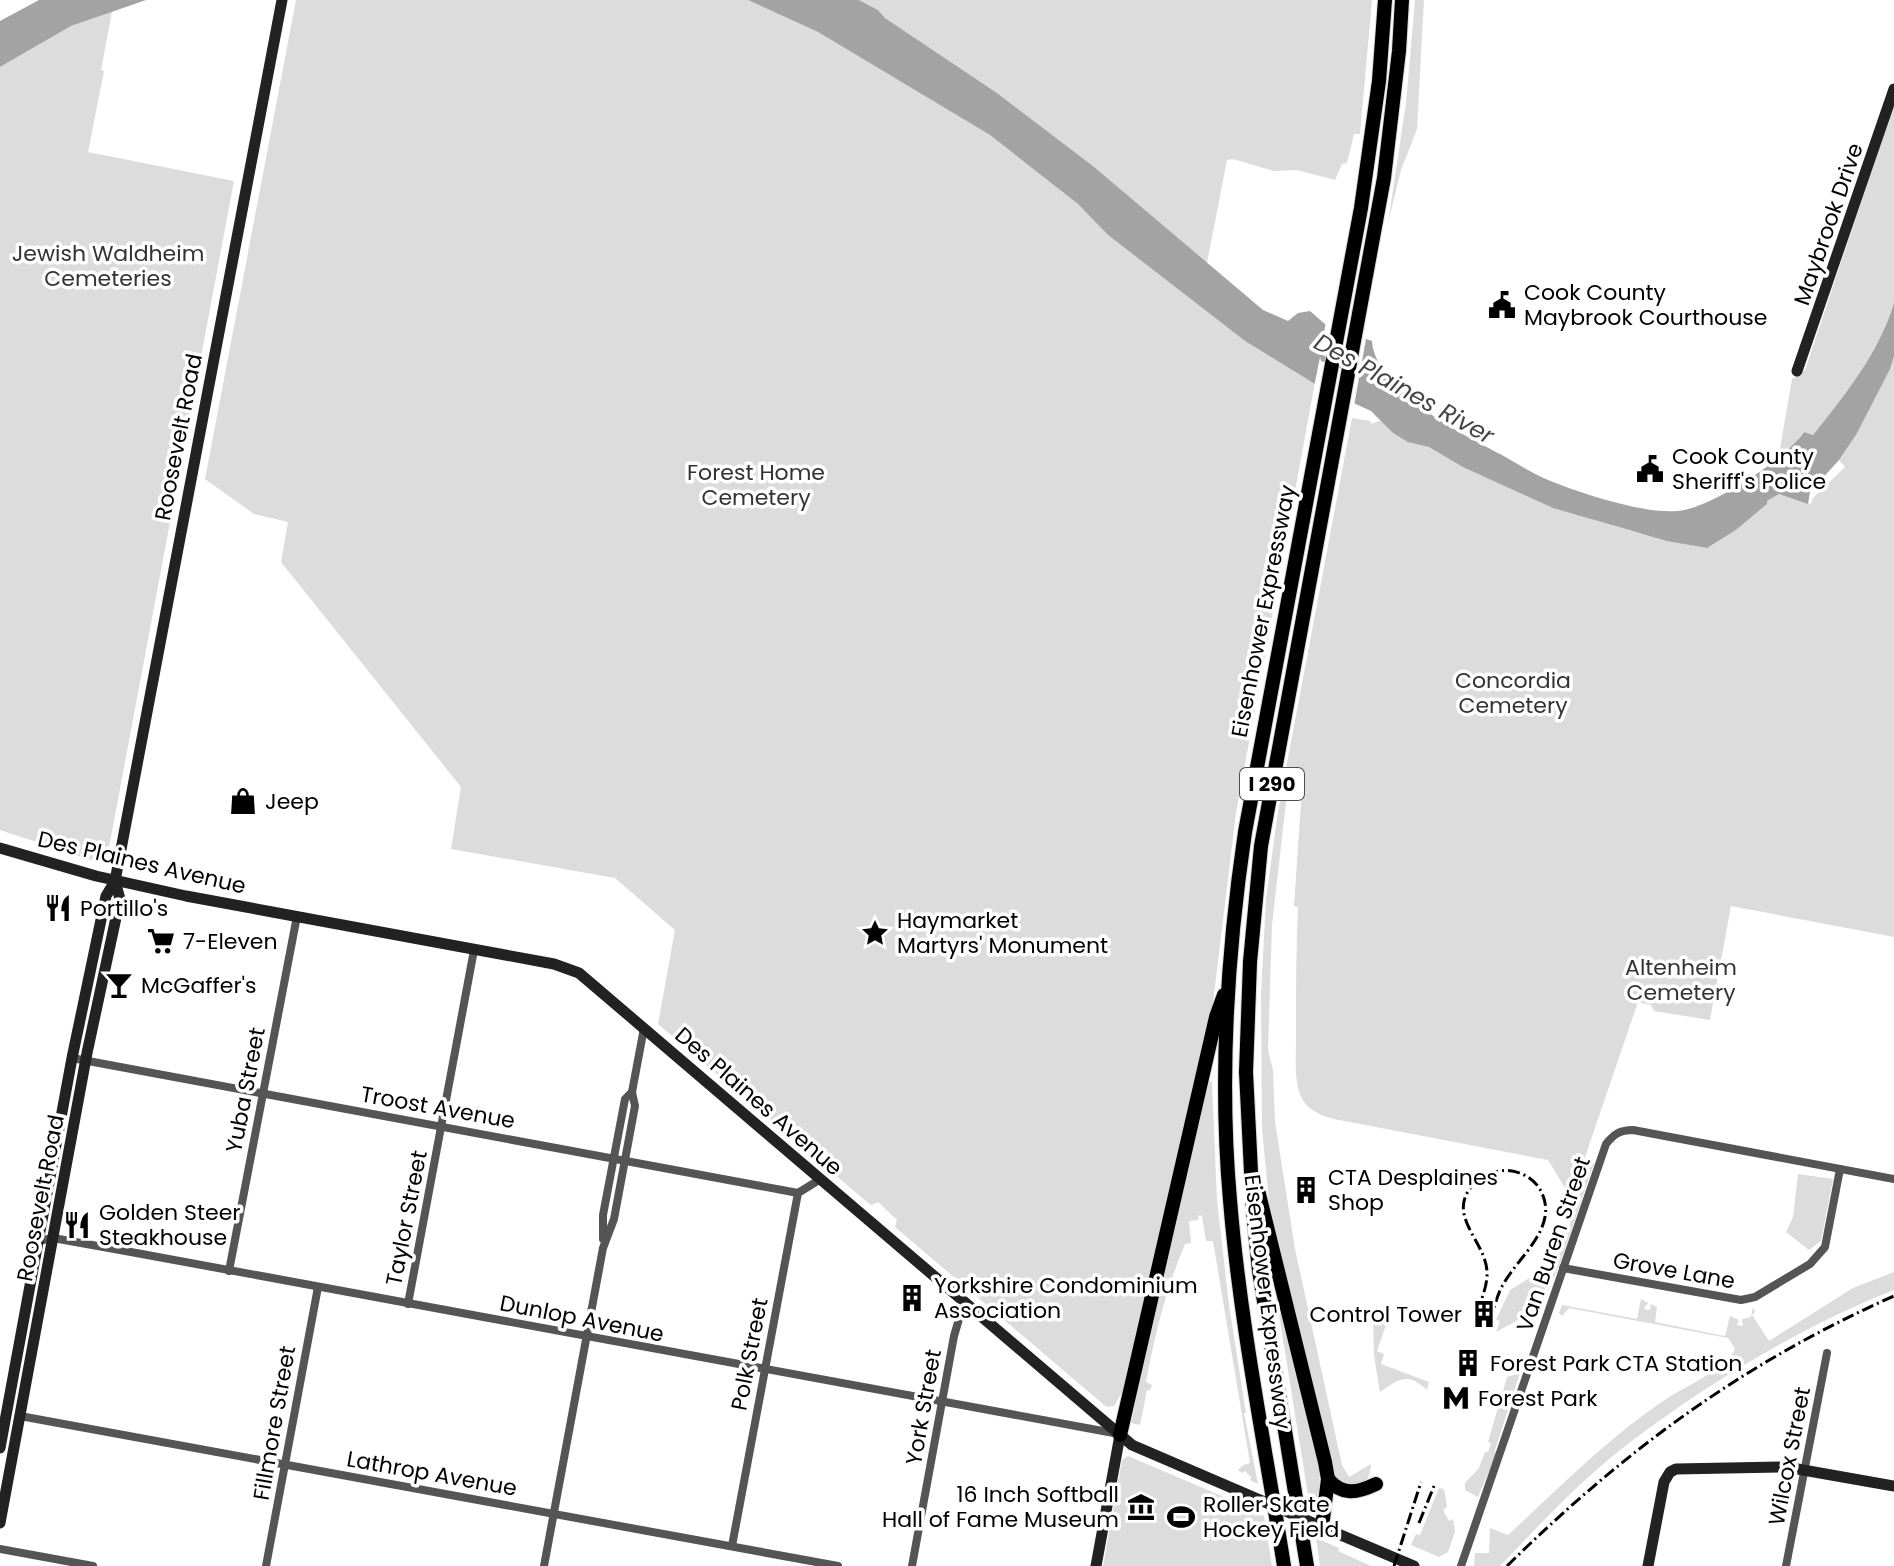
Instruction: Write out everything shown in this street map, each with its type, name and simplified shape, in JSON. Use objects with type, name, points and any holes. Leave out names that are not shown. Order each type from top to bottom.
[{"type":"highway","name":"Eisenhower Expressway","points":[[1284,1566],[1242,1311],[1229,1198],[1226,1121],[1228,984],[1234,906],[1245,832],[1372,141],[1385,0]]},
{"type":"highway","name":"Eisenhower Expressway","points":[[1307,1566],[1259,1271],[1248,1159],[1247,1030],[1259,859],[1386,166],[1402,0]]},
{"type":"highway","points":[[1120,1435],[1216,1017],[1228,984]]},
{"type":"highway","points":[[1248,1159],[1262,1200],[1328,1479],[1350,1493],[1376,1484]]},
{"type":"highway","points":[[1317,1525],[1328,1479]]},
{"type":"main road","name":"Roosevelt Road","points":[[0,1448],[72,1058],[106,896],[115,881],[282,0]]},
{"type":"main road","name":"Maybrook Drive","points":[[1797,371],[1894,89]]},
{"type":"main road","name":"Des Plaines Avenue","points":[[0,848],[115,881],[567,968],[579,973],[1132,1445],[1414,1566]]},
{"type":"main road","name":"Roosevelt Road","points":[[0,1523],[86,1060],[120,899],[115,881]]},
{"type":"main road","points":[[1096,1566],[1120,1435]]},
{"type":"main road","points":[[1648,1566],[1664,1482],[1670,1472],[1697,1468],[1786,1467],[1894,1486]]},
{"type":"street","name":"Yuba Street","points":[[229,1271],[297,916]]},
{"type":"street","name":"Taylor Street","points":[[408,1304],[474,950]]},
{"type":"street","points":[[603,1248],[614,1219],[635,1106],[632,1092],[644,1028]]},
{"type":"street","name":"Troost Avenue","points":[[72,1058],[798,1193]]},
{"type":"street","points":[[544,1566],[603,1248],[603,1215],[625,1099],[632,1092]]},
{"type":"street","name":"Van Buren Street","points":[[1461,1566],[1606,1144],[1618,1132],[1633,1130],[1894,1179]]},
{"type":"street","name":"Grove Lane","points":[[1563,1268],[1741,1300],[1755,1297],[1810,1264],[1825,1247],[1840,1169]]},
{"type":"street","points":[[798,1193],[819,1180]]},
{"type":"street","name":"Polk Street","points":[[732,1546],[798,1193]]},
{"type":"street","name":"Dunlop Avenue","points":[[38,1241],[53,1238],[1120,1435]]},
{"type":"street","name":"Fillmore Street","points":[[266,1566],[318,1287]]},
{"type":"street","name":"York Street","points":[[912,1566],[954,1336],[964,1302]]},
{"type":"street","name":"Wilcox Street","points":[[1786,1566],[1827,1353]]},
{"type":"street","name":"Lathrop Avenue","points":[[20,1416],[838,1566]]},
{"type":"street","points":[[0,1549],[93,1566]]},
{"type":"green space","name":"Forest Home Cemetery","points":[[296,0],[748,0],[818,32],[990,135],[1078,204],[1108,235],[1245,341],[1315,382],[1236,813],[1212,1011],[1124,1389],[1114,1406],[1103,1404],[895,1227],[897,1220],[878,1202],[871,1205],[867,1202],[658,1024],[675,930],[615,878],[451,849],[461,787],[281,562],[288,522],[254,514],[205,479]]},
{"type":"green space","points":[[859,0],[1372,0],[1360,134],[1354,134],[1347,163],[1342,164],[1335,180],[1297,170],[1274,171],[1227,160],[1207,263],[1093,166],[997,93]]},
{"type":"green space","points":[[1415,0],[1424,0],[1417,129],[1401,170],[1388,223],[1406,103]]},
{"type":"green space","name":"Jewish Waldheim Cemeteries","points":[[112,11],[88,152],[234,181],[107,858],[97,862],[75,855],[76,845],[70,843],[67,852],[0,830],[0,67],[71,26]]},
{"type":"green space","points":[[1894,104],[1894,303],[1880,339],[1849,389],[1813,435],[1803,432],[1795,445],[1778,460],[1792,379],[1805,370]]},
{"type":"green space","name":"Concordia Cemetery","points":[[1894,356],[1894,937],[1731,906],[1710,1020],[1654,1011],[1651,1005],[1638,1002],[1584,1160],[1594,1163],[1546,1296],[1576,1206],[1548,1160],[1334,1119],[1314,1111],[1303,1100],[1298,1088],[1296,1067],[1298,907],[1294,906],[1302,788],[1289,776],[1272,925],[1268,1050],[1273,1070],[1275,1122],[1295,1249],[1342,1465],[1349,1477],[1371,1464],[1370,1473],[1363,1484],[1346,1485],[1333,1475],[1271,1224],[1262,1128],[1261,994],[1266,899],[1278,811],[1352,418],[1370,421],[1371,424],[1382,420],[1402,437],[1566,510],[1636,532],[1707,548],[1736,530],[1779,494],[1811,504],[1813,498],[1845,467],[1839,460],[1856,435]]},
{"type":"green space","points":[[1206,1081],[1212,1082],[1217,1200],[1229,1305],[1244,1413],[1258,1484],[1250,1480],[1245,1471],[1242,1473],[1238,1470],[1250,1463],[1213,1241],[1206,1241],[1202,1216],[1189,1221],[1191,1243],[1185,1244],[1178,1261],[1153,1347],[1146,1382],[1152,1385],[1147,1390],[1140,1425],[1131,1423]]},
{"type":"green space","points":[[1798,1174],[1833,1179],[1821,1241],[1809,1250],[1786,1232],[1793,1217]]},
{"type":"green space","points":[[1554,1263],[1539,1306],[1496,1332],[1500,1321],[1496,1320],[1510,1290]]},
{"type":"green space","points":[[1271,1265],[1319,1465],[1320,1491],[1315,1507],[1310,1507]]},
{"type":"green space","points":[[1894,1272],[1894,1290],[1791,1338],[1723,1378],[1629,1443],[1578,1487],[1500,1566],[1474,1566],[1475,1553],[1489,1553],[1490,1528],[1508,1535],[1624,1430],[1666,1399],[1715,1370],[1735,1349],[1728,1338],[1569,1308],[1562,1316],[1559,1313],[1562,1305],[1637,1319],[1641,1299],[1648,1303],[1644,1308],[1647,1310],[1651,1309],[1650,1304],[1657,1307],[1655,1322],[1725,1336],[1730,1316],[1739,1320],[1737,1325],[1743,1326],[1742,1319],[1751,1317],[1753,1307],[1755,1312],[1752,1315],[1769,1341],[1853,1288]]},
{"type":"green space","points":[[1373,1318],[1387,1322],[1377,1351],[1384,1354],[1381,1364],[1429,1382],[1427,1390],[1414,1381],[1403,1379],[1380,1392],[1374,1356]]},
{"type":"green space","points":[[1520,1373],[1496,1455],[1478,1497],[1465,1490],[1465,1483],[1479,1468],[1485,1452],[1488,1452],[1491,1443],[1488,1442],[1507,1377]]},
{"type":"green space","points":[[1128,1456],[1229,1499],[1233,1506],[1235,1504],[1264,1516],[1272,1566],[1103,1566],[1122,1460]]},
{"type":"green space","points":[[1439,1488],[1444,1489],[1447,1507],[1443,1510],[1449,1521],[1453,1519],[1455,1532],[1448,1552],[1439,1557],[1411,1545],[1416,1534],[1420,1535]]},
{"type":"green space","points":[[1316,1538],[1339,1548],[1338,1551],[1371,1566],[1320,1566]]},
{"type":"shaded area","points":[[39,0],[146,0],[71,26],[0,67],[0,21]]},
{"type":"shaded area","points":[[748,0],[859,0],[878,10],[885,18],[997,93],[1093,166],[1263,310],[1288,321],[1298,313],[1310,311],[1326,325],[1372,341],[1377,359],[1388,376],[1422,408],[1535,474],[1594,496],[1630,506],[1677,511],[1708,502],[1746,481],[1781,455],[1804,432],[1813,435],[1870,356],[1894,303],[1894,356],[1890,369],[1856,435],[1839,460],[1810,492],[1808,504],[1779,494],[1736,530],[1707,548],[1667,541],[1553,508],[1463,467],[1429,447],[1408,442],[1393,433],[1371,411],[1325,390],[1245,341],[1108,235],[1078,204],[990,135],[818,32]]},
{"type":"pier","points":[[1326,322],[1366,339],[1354,406],[1314,387],[1320,357],[1321,361],[1351,372],[1320,354]]},
{"type":"railway","points":[[1477,1313],[1487,1271],[1485,1259],[1464,1215],[1467,1193],[1477,1181],[1489,1174],[1516,1172],[1539,1187],[1545,1204],[1545,1217],[1535,1240],[1502,1287],[1491,1318]]},
{"type":"railway","points":[[1507,1566],[1596,1484],[1688,1413],[1786,1350],[1894,1296]]},
{"type":"railway","points":[[1394,1566],[1421,1482]]},
{"type":"railway","points":[[1419,1523],[1434,1486]]},
{"type":"place","name":"Cook County Maybrook Courthouse","points":[[1502,305]]},
{"type":"place","name":"Cook County Sheriff's Police","points":[[1650,469]]},
{"type":"place","name":"Jeep","points":[[243,801]]},
{"type":"place","name":"Portillo's","points":[[58,908]]},
{"type":"place","name":"Haymarket Martyrs' Monument","points":[[875,933]]},
{"type":"place","name":"7-Eleven","points":[[161,941]]},
{"type":"place","name":"McGaffer's","points":[[119,985]]},
{"type":"place","name":"CTA Desplaines Shop","points":[[1306,1190]]},
{"type":"place","name":"Golden Steer Steakhouse","points":[[77,1225]]},
{"type":"place","name":"Yorkshire Condominium Association","points":[[912,1298]]},
{"type":"place","name":"Control Tower","points":[[1484,1314]]},
{"type":"place","name":"Forest Park CTA Station","points":[[1468,1363]]},
{"type":"place","name":"Forest Park","points":[[1456,1398]]},
{"type":"place","name":"16 Inch Softball Hall of Fame Museum","points":[[1141,1507]]},
{"type":"place","name":"Roller Skate Hockey Field","points":[[1181,1517]]},
{"type":"water label","name":"Des Plaines River","points":[[1404,389]]},
{"type":"park label","name":"Altenheim Cemetery","points":[[1681,980]]}]
